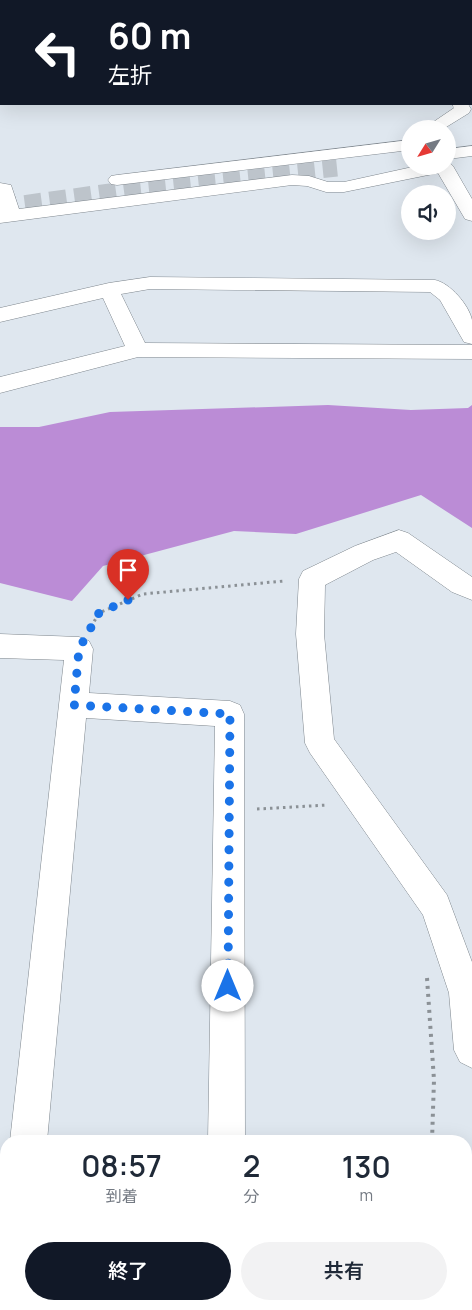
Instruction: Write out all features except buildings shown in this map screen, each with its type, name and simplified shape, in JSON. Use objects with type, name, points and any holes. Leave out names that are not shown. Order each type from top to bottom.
[{"type":"street","points":[[443,120],[457,109],[472,119]]},
{"type":"street","points":[[456,139],[472,137]]},
{"type":"street","points":[[117,180],[401,145]]},
{"type":"street","points":[[456,153],[472,151]]},
{"type":"street","points":[[337,168],[401,160]]},
{"type":"street","points":[[0,189],[5,188],[6,216],[292,180],[309,181],[326,187],[344,187],[401,175]]},
{"type":"street","points":[[449,175],[472,215]]},
{"type":"street","points":[[0,315],[109,290],[150,283],[435,286],[448,296],[472,337]]},
{"type":"street","points":[[109,290],[138,350]]},
{"type":"street","points":[[0,385],[138,350],[472,352]]},
{"type":"street","points":[[472,589],[461,584],[399,540],[364,553],[312,579],[310,634],[320,743],[436,906],[466,993],[472,1050]]},
{"type":"street","points":[[0,646],[79,649],[29,1135]]},
{"type":"street","points":[[74,705],[230,714],[227,1135]]},
{"type":"path","points":[[79,649],[99,613],[143,594],[312,579]]},
{"type":"path","points":[[229,810],[328,805],[334,811]]},
{"type":"path","points":[[427,976],[432,1030],[434,1119],[433,1135]]},
{"type":"shaded area","points":[[328,405],[411,410],[468,408],[472,405],[472,528],[421,495],[296,534],[234,531],[103,566],[72,601],[0,583],[0,427],[39,427],[110,412]]},
{"type":"tunnel","points":[[0,207],[124,190],[337,168]]},
{"type":"route","points":[[128,600],[99,613],[79,649],[74,705],[230,714],[228,986]]}]
